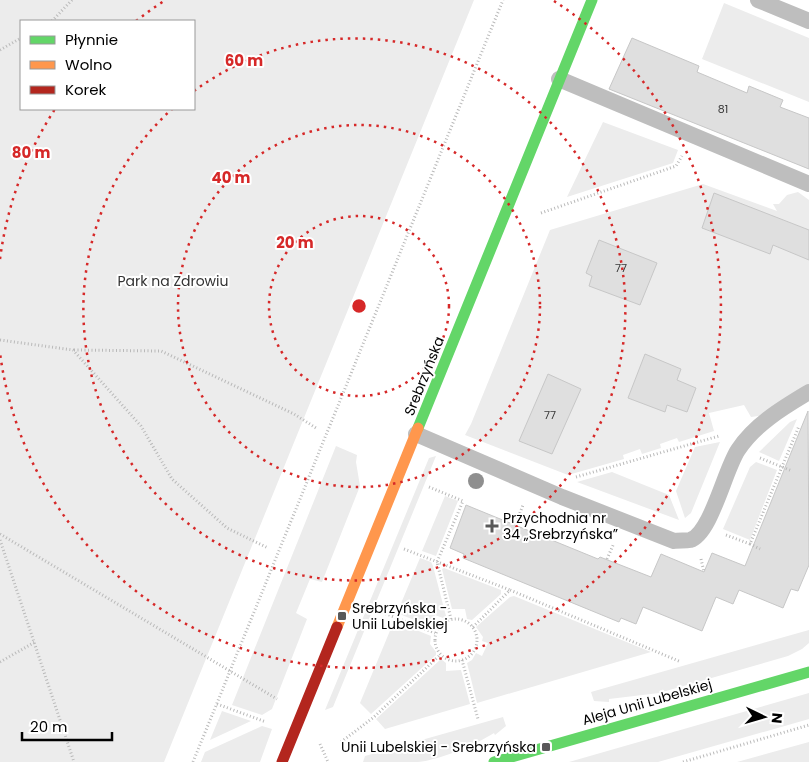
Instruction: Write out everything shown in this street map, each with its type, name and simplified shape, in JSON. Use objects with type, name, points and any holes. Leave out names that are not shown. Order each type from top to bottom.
[{"type":"street","name":"Srebrzyńska","points":[[282,762],[592,0]]},
{"type":"street","name":"Aleja Unii Lubelskiej","points":[[494,762],[809,672]]},
{"type":"lane","points":[[758,0],[809,21]]},
{"type":"lane","points":[[559,79],[809,184]]},
{"type":"lane","points":[[416,434],[562,497],[674,540],[691,540],[701,532],[711,514],[726,474],[737,451],[747,438],[779,410],[809,392]]},
{"type":"path","points":[[53,20],[72,0]]},
{"type":"path","points":[[193,762],[502,0]]},
{"type":"path","points":[[0,50],[20,39]]},
{"type":"path","points":[[541,213],[676,166],[693,135]]},
{"type":"path","points":[[0,340],[73,350],[161,351],[294,414],[316,428]]},
{"type":"path","points":[[73,350],[141,426],[172,479],[227,528],[268,548]]},
{"type":"path","points":[[750,544],[800,423]]},
{"type":"path","points":[[569,479],[738,431],[747,438]]},
{"type":"path","points":[[752,455],[792,471]]},
{"type":"path","points":[[429,487],[463,501],[437,562],[451,619]]},
{"type":"path","points":[[516,523],[524,505]]},
{"type":"path","points":[[0,534],[282,702]]},
{"type":"path","points":[[725,534],[760,549]]},
{"type":"path","points":[[0,540],[74,762]]},
{"type":"path","points":[[606,559],[614,542]]},
{"type":"path","points":[[404,549],[510,590],[681,662]]},
{"type":"path","points":[[473,627],[510,590]]},
{"type":"path","points":[[379,610],[435,633]]},
{"type":"path","points":[[451,619],[459,619],[473,627],[476,634],[476,644],[469,656],[462,660],[450,660],[440,655],[435,644],[435,633],[443,623],[451,619]]},
{"type":"path","points":[[0,662],[35,642]]},
{"type":"path","points":[[341,742],[374,718],[440,655]]},
{"type":"path","points":[[462,660],[478,719]]},
{"type":"path","points":[[217,704],[270,724]]},
{"type":"path","points":[[684,762],[809,726]]},
{"type":"path","points":[[315,740],[321,745],[328,762]]},
{"type":"green space","name":"Park na Zdrowiu","points":[[0,0],[474,0],[164,762],[0,762]]},
{"type":"green space","points":[[724,3],[809,38],[809,102],[702,59]]},
{"type":"green space","points":[[603,122],[678,150],[673,163],[567,197]]},
{"type":"green space","points":[[703,184],[777,211],[773,204],[779,204],[787,195],[798,192],[809,200],[809,385],[765,415],[751,417],[744,405],[709,413],[714,431],[679,442],[677,438],[660,444],[661,448],[642,454],[640,449],[623,455],[624,459],[568,475],[465,435],[550,230]]},
{"type":"green space","points":[[797,419],[779,461],[759,452],[790,422]]},
{"type":"green space","points":[[720,442],[691,513],[685,518],[676,491],[695,447]]},
{"type":"green space","points":[[336,446],[357,455],[356,462],[360,486],[322,582],[310,579],[296,613],[307,619],[272,709],[262,715],[232,705]]},
{"type":"green space","points":[[436,456],[333,707],[325,710],[429,458]]},
{"type":"green space","points":[[756,462],[777,470],[750,540],[723,529],[750,467]]},
{"type":"green space","points":[[612,472],[669,495],[679,520],[577,482]]},
{"type":"green space","points":[[445,496],[458,501],[436,556],[422,551]]},
{"type":"green space","points":[[420,558],[431,562],[433,566],[446,616],[443,618],[435,615],[429,626],[397,613]]},
{"type":"green space","points":[[444,568],[501,590],[501,594],[472,620],[467,619],[465,609],[452,609],[442,569]]},
{"type":"green space","points":[[514,596],[651,652],[477,703],[467,663],[472,660],[476,653],[482,656],[488,643],[482,641],[483,637],[476,627],[510,597]]},
{"type":"green space","points":[[394,621],[431,636],[430,644],[436,655],[371,714],[360,703]]},
{"type":"green space","points":[[809,630],[809,643],[788,656],[659,693],[609,699],[609,702],[594,701],[591,692]]},
{"type":"green space","points":[[441,659],[446,663],[446,671],[461,670],[470,704],[385,729],[376,719]]},
{"type":"green space","points":[[809,693],[809,719],[658,762],[569,762]]},
{"type":"green space","points":[[222,711],[251,721],[210,740]]},
{"type":"green space","points":[[503,717],[506,726],[495,735],[494,733],[447,755],[418,762],[363,762],[365,756]]},
{"type":"green space","points":[[262,726],[272,729],[260,762],[201,762],[205,752]]},
{"type":"green space","points":[[809,742],[809,762],[737,762]]},
{"type":"building","points":[[632,38],[699,66],[697,72],[747,93],[749,86],[783,100],[780,107],[809,118],[809,169],[609,89]]},
{"type":"building","points":[[714,193],[809,230],[809,260],[773,245],[770,254],[702,228]]},
{"type":"building","points":[[599,240],[657,263],[640,305],[589,286],[592,276],[586,273]]},
{"type":"building","points":[[645,354],[681,369],[677,380],[696,388],[687,412],[667,405],[665,412],[628,398]]},
{"type":"building","points":[[548,374],[581,389],[552,454],[519,441]]},
{"type":"building","points":[[808,411],[809,565],[798,591],[791,589],[783,608],[739,590],[733,604],[716,597],[702,631],[643,607],[636,624],[621,618],[619,622],[463,558],[464,554],[450,548],[466,505],[598,559],[600,557],[651,577],[661,554],[704,572],[712,553],[745,566]]},
{"type":"traffic: fast","points":[[418,428],[592,0]]},
{"type":"traffic: fast","points":[[494,762],[809,672]]},
{"type":"traffic: slow","points":[[337,627],[418,428]]},
{"type":"traffic: jam","points":[[282,762],[337,627]]},
{"type":"place","name":"Przychodnia nr 34 „Srebrzyńska”","points":[[492,526]]},
{"type":"place","name":"Srebrzyńska - Unii Lubelskiej","points":[[342,616]]},
{"type":"place","name":"Unii Lubelskiej - Srebrzyńska","points":[[546,747]]}]
